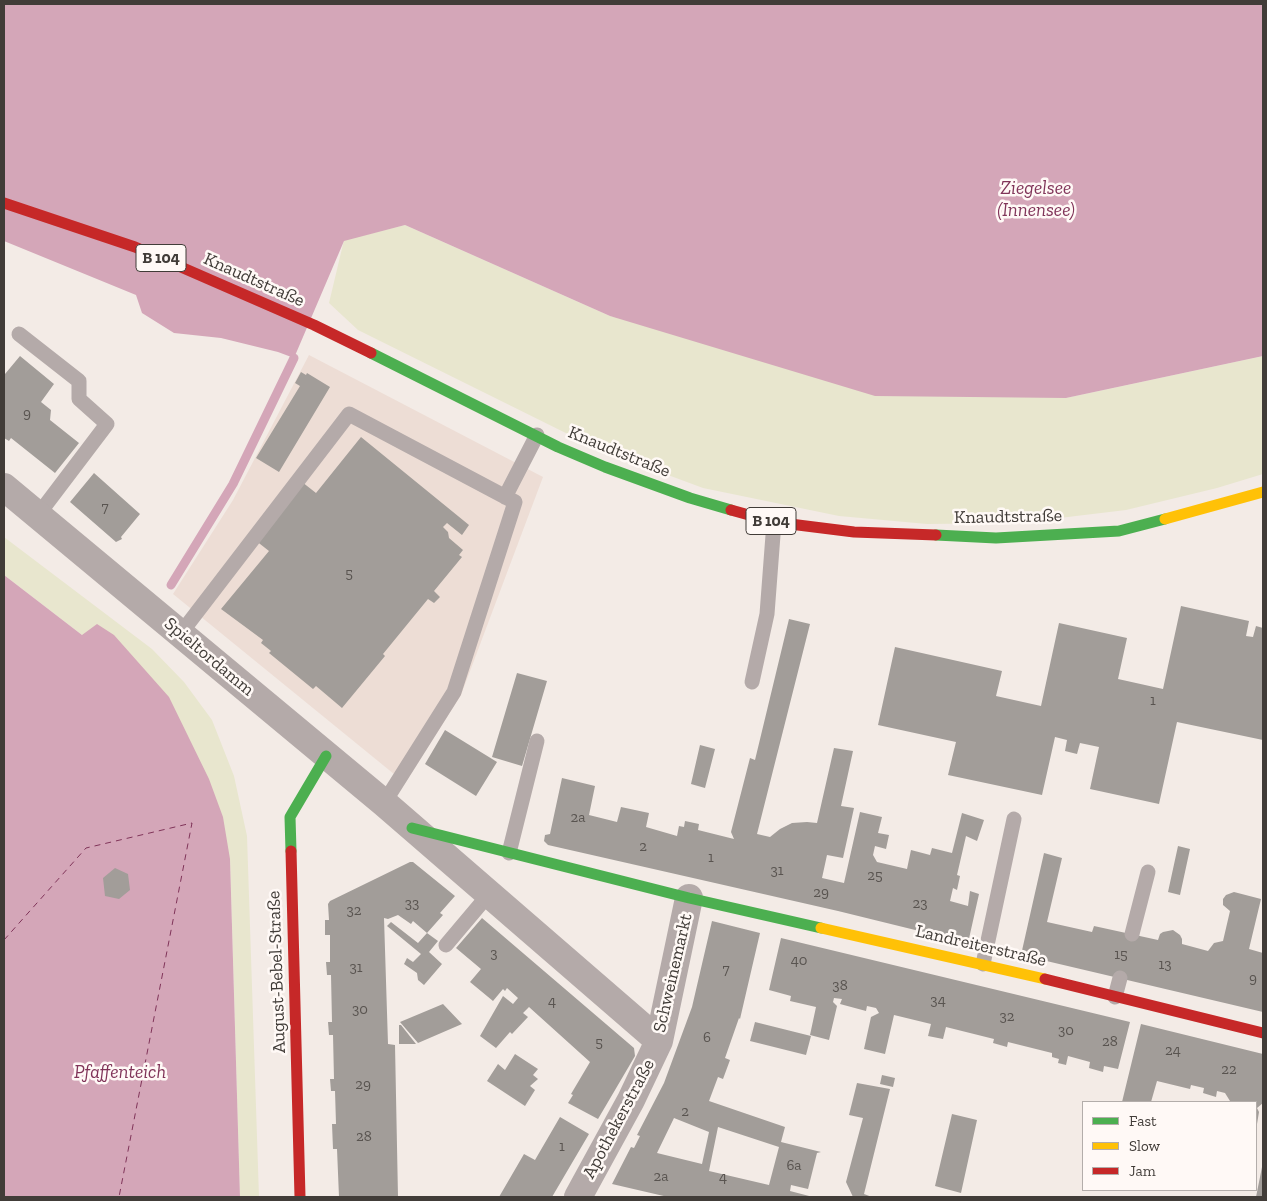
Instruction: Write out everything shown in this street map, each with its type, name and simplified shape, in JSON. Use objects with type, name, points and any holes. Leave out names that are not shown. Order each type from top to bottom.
[{"type":"street","name":"Knaudtstraße","points":[[4,203],[135,247],[314,325],[558,447],[605,468],[690,498],[774,522],[854,532],[996,538],[1119,531],[1263,492]]},
{"type":"street","name":"Spieltordamm","points":[[4,487],[412,828]]},
{"type":"street","name":"August-Bebel-Straße","points":[[300,1197],[290,817],[326,756]]},
{"type":"street","name":"Schweinemarkt","points":[[412,828],[689,898],[659,1041],[489,894],[412,828]]},
{"type":"street","name":"Landreiterstraße","points":[[689,898],[984,964],[1263,1032]]},
{"type":"street","name":"Apothekerstraße","points":[[578,1197],[631,1100],[659,1041]]},
{"type":"lane","points":[[18,334],[79,381],[79,399],[107,424],[38,515]]},
{"type":"lane","points":[[181,633],[349,414],[515,502],[454,692],[384,803]]},
{"type":"lane","points":[[505,497],[536,435]]},
{"type":"lane","points":[[752,682],[767,614],[774,522]]},
{"type":"lane","points":[[509,853],[537,741]]},
{"type":"lane","points":[[984,964],[1014,819]]},
{"type":"lane","points":[[1132,934],[1148,872]]},
{"type":"lane","points":[[446,946],[489,894]]},
{"type":"lane","points":[[1115,997],[1120,978]]},
{"type":"shaded area","points":[[405,225],[610,316],[1066,398],[1263,356],[1263,474],[1217,488],[1126,510],[1018,523],[927,524],[839,516],[703,488],[598,449],[358,330],[329,303],[344,240]]},
{"type":"shaded area","points":[[309,355],[543,477],[461,695],[405,783],[173,594],[233,500]]},
{"type":"shaded area","points":[[4,537],[152,649],[184,682],[212,720],[234,776],[247,836],[259,1197],[240,1197],[230,859],[82,635],[4,575]]},
{"type":"water","name":"Ziegelsee (Innensee)","points":[[4,4],[1263,4],[1263,356],[1066,398],[875,396],[610,316],[405,225],[344,241],[294,358],[278,352],[221,338],[174,333],[142,313],[136,295],[4,241]]},
{"type":"water","name":"Pfaffenteich","points":[[4,575],[82,635],[97,624],[114,635],[169,697],[209,779],[223,817],[230,859],[240,1197],[4,1197]]},
{"type":"building","points":[[20,356],[54,384],[41,402],[51,410],[50,420],[79,443],[55,473],[11,438],[9,441],[4,438],[4,372],[5,374]]},
{"type":"building","points":[[301,372],[306,375],[307,373],[330,387],[279,472],[256,458],[300,386],[295,383]]},
{"type":"building","points":[[361,437],[469,525],[462,535],[447,523],[443,527],[448,532],[449,538],[463,550],[459,555],[462,557],[434,591],[440,597],[434,603],[428,599],[383,654],[385,656],[342,708],[316,686],[313,689],[269,653],[271,651],[261,643],[263,640],[221,609],[269,551],[255,540],[302,482],[316,493]]},
{"type":"building","points":[[94,473],[140,514],[121,537],[122,539],[116,542],[70,502]]},
{"type":"building","points":[[1181,606],[1249,621],[1246,636],[1253,637],[1256,626],[1263,628],[1263,740],[1177,722],[1159,804],[1090,789],[1099,747],[1080,743],[1077,754],[1065,751],[1067,740],[1055,737],[1042,795],[948,775],[956,742],[878,725],[895,647],[1002,671],[996,696],[1041,706],[1059,623],[1127,638],[1118,679],[1163,689]]},
{"type":"building","points":[[789,619],[810,624],[757,834],[770,837],[792,823],[817,823],[834,748],[853,751],[841,806],[854,808],[843,858],[827,855],[822,878],[844,883],[860,812],[882,817],[878,833],[889,835],[886,849],[875,846],[873,855],[877,862],[907,869],[911,850],[930,855],[932,848],[952,853],[962,813],[984,820],[977,841],[966,836],[957,875],[960,876],[957,890],[953,888],[950,901],[968,906],[970,891],[979,894],[968,943],[838,911],[548,845],[544,841],[545,835],[550,834],[562,778],[595,786],[589,815],[617,822],[621,807],[649,813],[646,827],[677,836],[679,826],[684,827],[685,821],[699,824],[698,830],[734,839],[731,832],[750,758],[755,760]]},
{"type":"building","points":[[517,673],[547,681],[522,766],[492,757]]},
{"type":"building","points":[[445,730],[497,762],[476,796],[425,764]]},
{"type":"building","points":[[700,745],[715,749],[705,788],[691,784]]},
{"type":"building","points":[[1178,846],[1190,849],[1180,895],[1168,892]]},
{"type":"building","points":[[1044,853],[1062,858],[1047,922],[1092,932],[1094,926],[1158,940],[1163,932],[1173,930],[1180,935],[1182,944],[1208,951],[1214,943],[1223,941],[1230,911],[1223,905],[1223,899],[1226,895],[1234,892],[1261,899],[1249,949],[1263,953],[1263,1012],[1021,955]]},
{"type":"building","points":[[413,862],[455,896],[440,913],[443,915],[427,933],[413,921],[411,924],[398,915],[388,919],[384,918],[388,1044],[395,1045],[398,1197],[339,1197],[337,1149],[333,1149],[332,1124],[336,1124],[335,1091],[331,1091],[330,1079],[334,1079],[333,1035],[329,1035],[328,1022],[332,1022],[331,975],[327,975],[326,962],[330,962],[330,935],[325,935],[325,920],[329,920],[328,904],[330,901]]},
{"type":"building","points":[[115,868],[128,874],[130,890],[119,899],[105,896],[103,878]]},
{"type":"building","points":[[482,918],[634,1048],[635,1056],[598,1119],[568,1103],[573,1095],[571,1094],[590,1062],[529,1007],[523,1013],[528,1017],[512,1034],[510,1032],[496,1048],[480,1036],[503,996],[513,1004],[518,998],[507,988],[505,991],[503,989],[493,1001],[470,982],[481,969],[456,948]]},
{"type":"building","points":[[712,921],[760,933],[740,1019],[725,1058],[730,1060],[723,1079],[718,1077],[709,1101],[785,1127],[781,1142],[821,1152],[817,1153],[808,1189],[791,1185],[790,1191],[813,1197],[668,1197],[612,1184],[631,1147],[634,1148],[640,1136],[637,1135],[664,1083],[692,1007]],"holes":[[[674,1118],[709,1132],[702,1164],[657,1153]],[[718,1127],[779,1147],[769,1185],[709,1171]]]},
{"type":"building","points":[[391,922],[418,943],[427,933],[438,941],[429,952],[442,964],[424,985],[418,980],[417,973],[404,964],[407,958],[413,962],[421,954],[387,926]]},
{"type":"building","points":[[781,938],[1130,1022],[1118,1069],[1104,1066],[1103,1072],[1089,1068],[1090,1062],[1068,1056],[1066,1065],[1058,1063],[1059,1059],[1052,1057],[1052,1053],[1008,1042],[1007,1047],[993,1043],[994,1039],[946,1027],[943,1039],[928,1036],[931,1024],[894,1015],[885,1054],[864,1049],[871,1017],[879,1013],[876,1008],[867,1006],[866,1011],[840,1004],[842,999],[834,998],[833,1002],[837,1006],[829,1040],[810,1035],[816,1007],[790,1001],[791,996],[769,990]]},
{"type":"building","points":[[443,1004],[462,1024],[418,1043],[400,1022]]},
{"type":"building","points":[[755,1022],[811,1036],[806,1055],[750,1041]]},
{"type":"building","points":[[1141,1024],[1263,1054],[1263,1103],[1257,1108],[1257,1101],[1230,1101],[1225,1093],[1217,1091],[1216,1097],[1203,1093],[1204,1088],[1191,1085],[1190,1089],[1157,1081],[1151,1101],[1122,1101]]},
{"type":"building","points":[[399,1025],[401,1025],[416,1044],[399,1044]]},
{"type":"building","points":[[515,1054],[538,1069],[533,1075],[538,1079],[530,1086],[535,1090],[525,1106],[487,1081],[498,1064],[505,1070]]},
{"type":"building","points":[[882,1075],[895,1078],[893,1087],[880,1084]]},
{"type":"building","points":[[857,1083],[890,1089],[864,1194],[872,1197],[853,1197],[846,1182],[863,1118],[849,1115]]},
{"type":"building","points":[[1257,1108],[1259,1112],[1257,1124]]},
{"type":"building","points":[[952,1114],[977,1120],[961,1193],[935,1186]]},
{"type":"building","points":[[560,1117],[589,1134],[552,1197],[499,1197],[524,1154],[535,1160]]},
{"type":"building","points":[[1262,1167],[1263,1197],[1256,1197]]},
{"type":"waterway","points":[[171,585],[233,484],[294,358]]},
{"type":"ferry route","points":[[4,940],[86,848],[192,823],[119,1197]]},
{"type":"traffic: fast","points":[[371,353],[558,447],[605,467],[690,498],[731,510]]},
{"type":"traffic: fast","points":[[936,535],[996,538],[1119,531],[1165,519]]},
{"type":"traffic: fast","points":[[291,851],[290,817],[326,756]]},
{"type":"traffic: fast","points":[[412,828],[689,898],[821,928]]},
{"type":"traffic: slow","points":[[1165,519],[1263,492]]},
{"type":"traffic: slow","points":[[821,928],[1045,979]]},
{"type":"traffic: jam","points":[[4,203],[135,247],[314,325],[371,353]]},
{"type":"traffic: jam","points":[[731,510],[774,522],[854,532],[936,535]]},
{"type":"traffic: jam","points":[[291,851],[300,1197]]},
{"type":"traffic: jam","points":[[1045,979],[1263,1033]]}]
